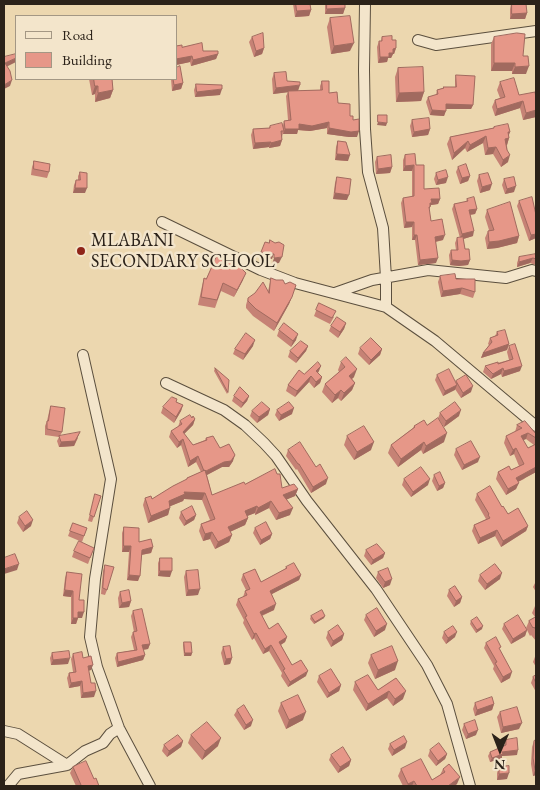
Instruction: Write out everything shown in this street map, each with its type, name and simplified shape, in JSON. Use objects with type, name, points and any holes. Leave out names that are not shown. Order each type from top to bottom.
[{"type":"street","points":[[365,4],[366,146],[368,172],[383,228],[386,307]]},
{"type":"street","points":[[418,40],[436,45],[536,31]]},
{"type":"street","points":[[162,222],[261,270],[295,283],[386,307],[435,341],[536,426]]},
{"type":"street","points":[[335,293],[372,280],[428,270],[506,278],[532,270],[536,271]]},
{"type":"street","points":[[83,354],[111,479],[95,579],[90,637],[97,667],[119,728],[150,786]]},
{"type":"street","points":[[166,383],[224,410],[245,425],[276,456],[307,501],[376,589],[427,665],[447,704],[470,786]]},
{"type":"street","points":[[8,786],[18,774],[67,765],[85,751],[103,743],[110,734],[119,728]]},
{"type":"street","points":[[4,730],[18,734],[67,765]]},
{"type":"building","points":[[296,4],[310,4],[311,10],[297,11]]},
{"type":"building","points":[[327,4],[345,4],[345,8],[327,9]]},
{"type":"building","points":[[512,4],[526,4],[527,13],[512,14]]},
{"type":"building","points":[[350,16],[354,43],[334,46],[330,18]]},
{"type":"building","points":[[263,33],[264,48],[256,51],[252,37]]},
{"type":"building","points":[[517,33],[525,34],[523,56],[528,56],[529,66],[515,67],[515,63],[494,63],[494,37]]},
{"type":"building","points":[[392,36],[392,40],[396,40],[396,48],[393,49],[393,53],[389,53],[389,57],[380,57],[379,41],[382,41],[382,37]]},
{"type":"building","points":[[202,43],[203,51],[218,51],[218,54],[193,60],[192,56],[178,59],[178,46],[182,45],[182,47]]},
{"type":"building","points":[[15,54],[15,58],[5,63],[10,71],[12,80],[4,85],[4,57]]},
{"type":"building","points":[[180,66],[183,83],[174,85],[173,80],[178,80],[178,67]]},
{"type":"building","points":[[423,67],[424,92],[399,93],[398,68]]},
{"type":"building","points":[[286,72],[287,81],[300,82],[300,85],[276,88],[274,73]]},
{"type":"building","points":[[456,75],[475,76],[473,105],[446,104],[446,111],[432,110],[428,97],[438,94],[437,90],[443,87],[456,87]]},
{"type":"building","points":[[514,78],[519,95],[535,92],[536,110],[526,113],[523,101],[497,109],[495,100],[505,97],[500,82]]},
{"type":"building","points":[[94,80],[112,80],[113,90],[98,93],[98,86],[95,86]]},
{"type":"building","points":[[322,81],[329,81],[329,93],[337,92],[338,103],[350,104],[350,116],[353,116],[353,120],[359,119],[359,131],[351,132],[329,128],[329,122],[312,126],[299,124],[299,129],[285,129],[284,121],[291,120],[288,91],[322,90]]},
{"type":"building","points":[[196,84],[222,85],[222,89],[197,92]]},
{"type":"building","points":[[378,115],[387,115],[387,123],[378,122]]},
{"type":"building","points":[[429,118],[430,129],[414,132],[412,120]]},
{"type":"building","points":[[282,123],[284,131],[281,131],[282,140],[271,143],[255,143],[253,129],[270,128],[270,126]]},
{"type":"building","points":[[508,124],[509,138],[505,139],[510,155],[503,160],[496,147],[488,148],[486,136],[470,145],[468,141],[454,153],[450,137]]},
{"type":"building","points":[[338,141],[346,142],[350,155],[337,154]]},
{"type":"building","points":[[415,154],[416,165],[424,165],[424,189],[439,188],[440,199],[431,199],[432,203],[430,203],[429,207],[431,221],[442,219],[445,235],[435,237],[438,258],[420,260],[417,235],[414,235],[414,222],[406,222],[403,198],[414,196],[414,165],[405,166],[405,155]]},
{"type":"building","points":[[391,155],[392,167],[378,169],[377,157]]},
{"type":"building","points":[[34,161],[50,164],[49,172],[34,169]]},
{"type":"building","points":[[466,164],[470,176],[462,178],[458,167]]},
{"type":"building","points":[[446,170],[448,177],[438,180],[436,173]]},
{"type":"building","points":[[80,172],[87,173],[87,188],[75,188],[76,180],[80,180]]},
{"type":"building","points":[[488,173],[492,184],[482,187],[479,175]]},
{"type":"building","points":[[337,177],[351,179],[349,195],[335,193]]},
{"type":"building","points":[[514,177],[516,186],[507,189],[504,179]]},
{"type":"building","points":[[474,197],[477,209],[469,210],[474,231],[462,234],[454,204],[468,201],[467,199]]},
{"type":"building","points":[[532,197],[536,215],[536,234],[531,235],[519,201]]},
{"type":"building","points":[[510,202],[519,236],[489,242],[488,231],[494,230],[487,210]]},
{"type":"building","points":[[463,237],[465,249],[469,249],[470,260],[452,260],[451,250],[458,250],[457,238]]},
{"type":"building","points":[[270,240],[284,245],[282,257],[274,258],[274,254],[261,252],[265,242],[269,243]]},
{"type":"building","points":[[536,254],[536,259],[533,258],[519,262],[519,257]]},
{"type":"building","points":[[217,256],[241,265],[241,268],[246,273],[237,290],[223,283],[217,300],[201,297],[204,278],[206,279]]},
{"type":"building","points":[[455,274],[456,279],[475,279],[475,292],[462,288],[443,291],[440,276]]},
{"type":"building","points":[[271,278],[283,280],[285,284],[290,282],[296,285],[292,297],[277,323],[256,309],[248,301],[248,298],[255,293],[263,282],[269,293]]},
{"type":"building","points":[[319,303],[336,311],[332,318],[316,310]]},
{"type":"building","points":[[337,317],[346,323],[340,332],[331,326]]},
{"type":"building","points":[[284,323],[298,334],[293,341],[279,330]]},
{"type":"building","points":[[505,330],[509,344],[483,353],[492,342],[490,338],[498,335],[497,332]]},
{"type":"building","points":[[246,333],[255,340],[245,354],[235,349]]},
{"type":"building","points":[[371,338],[382,349],[371,360],[360,348]]},
{"type":"building","points":[[301,341],[308,346],[298,358],[290,351]]},
{"type":"building","points":[[515,344],[522,366],[504,371],[503,368],[493,374],[485,366],[513,359],[509,346]]},
{"type":"building","points":[[346,357],[357,369],[349,376],[355,383],[344,393],[341,390],[335,395],[325,384],[345,367],[341,362]]},
{"type":"building","points":[[318,362],[321,366],[316,371],[322,377],[316,382],[311,376],[297,391],[288,385],[299,370],[304,374]]},
{"type":"building","points":[[215,368],[229,380],[228,392]]},
{"type":"building","points":[[449,369],[457,385],[445,391],[437,375]]},
{"type":"building","points":[[466,375],[473,386],[463,393],[456,381]]},
{"type":"building","points":[[240,387],[249,396],[243,403],[234,396]]},
{"type":"building","points":[[172,397],[177,399],[176,402],[183,405],[176,417],[163,407]]},
{"type":"building","points":[[262,402],[270,409],[259,417],[252,411]]},
{"type":"building","points":[[289,402],[294,408],[281,415],[277,410]]},
{"type":"building","points":[[455,402],[461,410],[446,421],[440,413]]},
{"type":"building","points":[[51,406],[65,408],[62,432],[47,429]]},
{"type":"building","points":[[190,415],[195,419],[183,432],[193,445],[213,436],[220,448],[229,444],[235,455],[231,461],[204,471],[198,456],[190,461],[183,439],[179,442],[171,431],[182,424],[180,421]]},
{"type":"building","points":[[438,418],[447,433],[426,446],[424,442],[401,459],[391,445],[424,420],[427,425]]},
{"type":"building","points":[[525,421],[536,434],[536,438],[528,433],[521,436],[528,448],[536,444],[536,467],[516,478],[519,483],[508,489],[498,472],[509,466],[511,470],[524,464],[516,448],[513,450],[506,436],[522,428],[517,425]]},
{"type":"building","points":[[364,426],[374,442],[357,452],[347,436]]},
{"type":"building","points":[[80,432],[75,441],[61,442],[59,436]]},
{"type":"building","points":[[471,441],[480,457],[464,465],[456,449]]},
{"type":"building","points":[[300,442],[316,467],[320,464],[328,478],[313,487],[288,450]]},
{"type":"building","points":[[421,467],[430,479],[413,492],[404,479]]},
{"type":"building","points":[[275,469],[277,474],[280,474],[282,488],[294,484],[298,489],[283,495],[293,508],[279,513],[271,501],[258,508],[257,506],[245,511],[248,518],[228,527],[232,535],[218,542],[212,532],[205,534],[201,524],[215,519],[205,493],[184,492],[185,494],[169,501],[170,508],[151,516],[145,498],[151,496],[152,499],[187,478],[205,470],[212,495],[244,482],[245,484]]},
{"type":"building","points":[[440,472],[445,483],[439,486],[434,475]]},
{"type":"building","points":[[490,486],[508,514],[518,508],[528,526],[503,541],[497,530],[480,538],[474,525],[490,518],[477,494]]},
{"type":"building","points":[[95,494],[101,496],[94,517],[90,515]]},
{"type":"building","points":[[192,506],[196,515],[186,521],[181,512]]},
{"type":"building","points":[[27,511],[33,520],[25,526],[19,517]]},
{"type":"building","points":[[266,522],[272,534],[261,540],[255,528]]},
{"type":"building","points":[[73,523],[87,528],[84,536],[70,531]]},
{"type":"building","points":[[124,527],[139,528],[139,542],[151,539],[153,547],[142,550],[140,576],[129,575],[131,546],[124,546]]},
{"type":"building","points":[[79,541],[94,548],[90,558],[74,551]]},
{"type":"building","points":[[377,544],[385,553],[373,560],[366,550]]},
{"type":"building","points":[[15,554],[19,564],[4,569],[4,558]]},
{"type":"building","points":[[160,558],[172,558],[172,571],[160,571]]},
{"type":"building","points":[[294,563],[301,575],[270,591],[276,604],[260,612],[269,629],[278,623],[287,637],[279,642],[292,665],[301,660],[308,671],[290,682],[271,645],[265,649],[256,633],[254,634],[238,599],[247,595],[245,591],[250,589],[243,574],[255,569],[261,582]]},
{"type":"building","points":[[495,564],[502,573],[487,584],[480,575]]},
{"type":"building","points":[[105,565],[114,567],[107,590],[103,588]]},
{"type":"building","points":[[388,568],[392,579],[385,582],[378,572]]},
{"type":"building","points":[[198,570],[200,589],[188,590],[186,571]]},
{"type":"building","points":[[67,572],[82,574],[79,600],[84,600],[84,612],[78,612],[78,618],[73,618],[73,591],[65,590]]},
{"type":"building","points":[[455,586],[462,597],[456,601],[449,590]]},
{"type":"building","points":[[129,590],[131,601],[122,603],[120,592]]},
{"type":"building","points":[[377,608],[387,624],[376,631],[366,615]]},
{"type":"building","points":[[142,609],[150,644],[142,645],[145,655],[118,662],[117,653],[137,650],[133,632],[137,631],[133,611]]},
{"type":"building","points":[[322,610],[325,616],[315,622],[311,616]]},
{"type":"building","points":[[518,615],[527,630],[513,639],[504,624]]},
{"type":"building","points":[[477,617],[483,626],[477,630],[471,621]]},
{"type":"building","points":[[536,617],[536,630],[529,621]]},
{"type":"building","points":[[338,625],[344,634],[333,641],[328,632]]},
{"type":"building","points":[[453,626],[457,632],[448,638],[444,632]]},
{"type":"building","points":[[496,637],[501,647],[499,648],[512,672],[503,677],[486,643]]},
{"type":"building","points":[[184,642],[191,642],[192,653],[185,653]]},
{"type":"building","points":[[230,646],[232,658],[226,659],[223,647]]},
{"type":"building","points":[[392,646],[398,661],[378,670],[371,655]]},
{"type":"building","points":[[69,651],[70,658],[53,660],[52,653]]},
{"type":"building","points":[[82,652],[83,658],[91,656],[93,665],[88,666],[91,683],[95,683],[96,691],[83,693],[82,681],[71,683],[69,673],[76,672],[73,654]]},
{"type":"building","points":[[331,669],[341,685],[329,693],[319,676]]},
{"type":"building","points":[[368,675],[378,690],[396,678],[406,691],[395,699],[389,691],[368,704],[355,682]]},
{"type":"building","points":[[298,695],[306,712],[289,720],[281,703]]},
{"type":"building","points":[[492,697],[494,704],[477,710],[475,703]]},
{"type":"building","points":[[244,705],[253,720],[246,725],[237,710]]},
{"type":"building","points":[[517,707],[522,723],[503,727],[500,712]]},
{"type":"building","points":[[475,720],[478,730],[468,734],[464,724]]},
{"type":"building","points":[[207,722],[221,738],[205,751],[191,735]]},
{"type":"building","points":[[178,735],[183,741],[169,751],[164,745]]},
{"type":"building","points":[[404,736],[407,742],[394,750],[390,744]]},
{"type":"building","points":[[517,738],[518,750],[502,752],[503,754],[492,758],[490,752],[506,745],[506,740]]},
{"type":"building","points":[[536,740],[535,770],[533,758],[534,741]]},
{"type":"building","points":[[439,743],[447,754],[438,761],[430,750]]},
{"type":"building","points":[[343,747],[351,760],[340,767],[331,755]]},
{"type":"building","points":[[421,759],[432,780],[445,772],[443,769],[449,764],[460,777],[448,786],[417,786],[414,781],[408,784],[401,769]]},
{"type":"building","points":[[86,761],[99,786],[79,786],[81,785],[73,767]]},
{"type":"building","points":[[509,766],[509,773],[499,774],[499,767]]},
{"type":"place","name":"MLABANI SECONDARY SCHOOL","points":[[81,251]]}]
